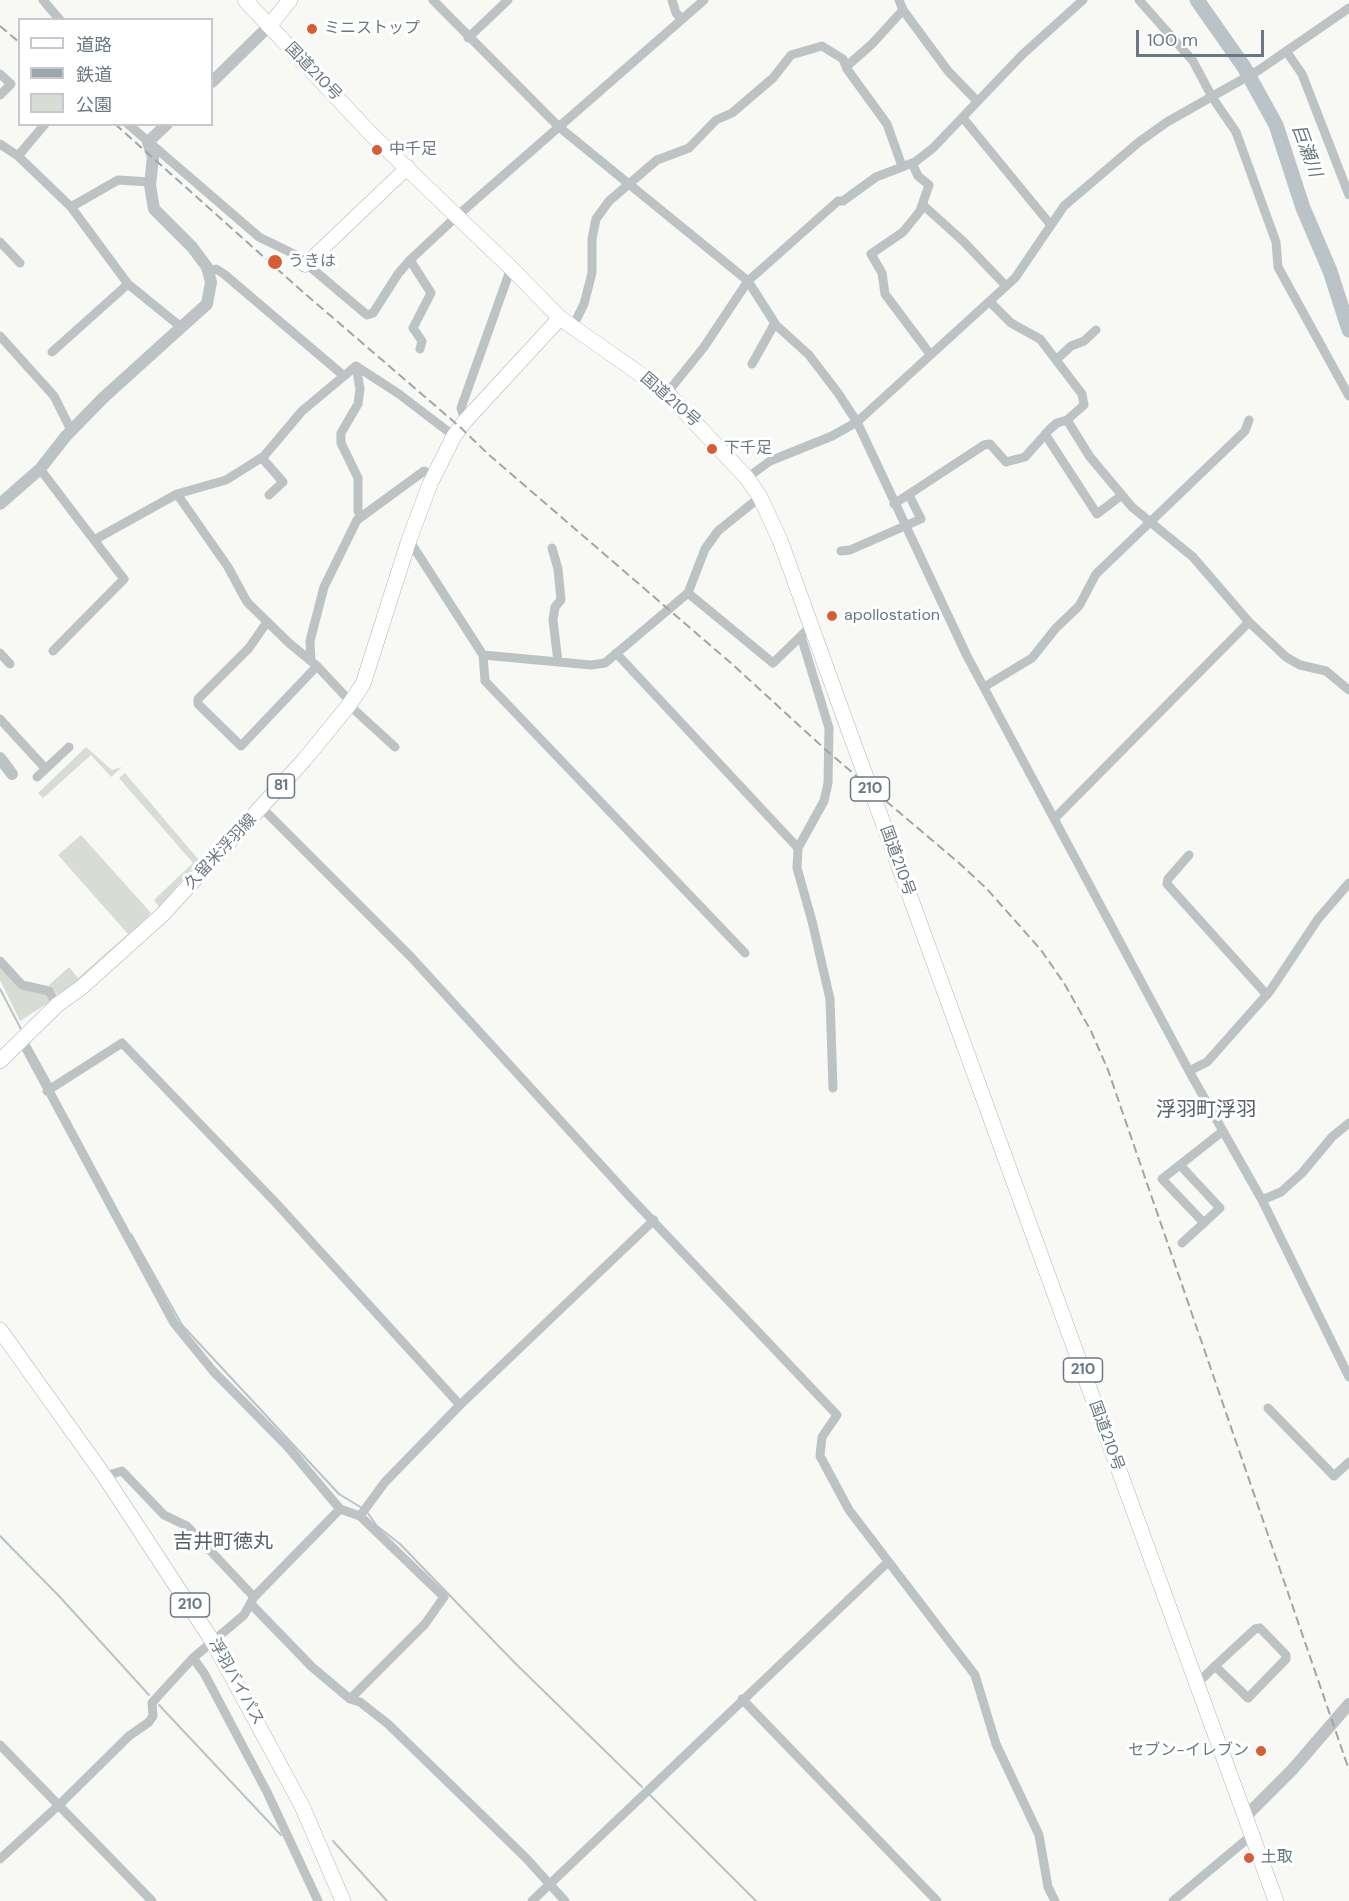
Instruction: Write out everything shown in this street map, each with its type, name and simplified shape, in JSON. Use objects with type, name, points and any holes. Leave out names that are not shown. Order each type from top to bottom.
[{"type":"main road","name":"国道210号","points":[[245,0],[371,134],[408,167],[566,323],[667,393],[747,478],[760,497],[780,540],[806,631],[852,739],[1276,1901]]},
{"type":"main road","points":[[269,26],[291,0]]},
{"type":"main road","points":[[305,265],[408,167]]},
{"type":"main road","name":"81","points":[[454,436],[465,421],[566,323]]},
{"type":"main road","name":"久留米浮羽線","points":[[0,1061],[57,1005],[82,987],[152,926],[262,808],[349,705],[363,684],[409,540],[434,476],[454,436]]},
{"type":"main road","name":"浮羽バイパス","points":[[0,1330],[111,1486],[213,1642],[302,1806],[343,1901]]},
{"type":"street","points":[[44,0],[58,18]]},
{"type":"street","points":[[433,0],[468,38],[559,127],[748,281],[775,323],[809,355],[857,422],[904,527],[984,687],[1190,1071],[1262,1200],[1349,1377]]},
{"type":"street","points":[[468,38],[508,0]]},
{"type":"street","points":[[672,0],[676,13],[682,19]]},
{"type":"street","points":[[130,126],[259,237],[296,255],[305,265],[368,315],[373,313],[398,274],[410,260],[457,216],[704,0]]},
{"type":"street","points":[[899,0],[903,10],[948,71],[977,101]]},
{"type":"street","points":[[667,393],[704,347],[748,281],[838,201],[843,201],[876,177],[912,163],[933,148],[1023,54],[1083,0]]},
{"type":"street","points":[[1139,0],[1193,61],[1212,97],[1236,132],[1249,162],[1276,242],[1278,267],[1349,396]]},
{"type":"street","points":[[747,478],[770,461],[832,436],[857,422],[1015,278],[1064,206],[1139,142],[1167,122],[1259,70],[1349,8]]},
{"type":"street","points":[[847,66],[872,44],[903,10]]},
{"type":"street","points":[[213,80],[269,26]]},
{"type":"street","points":[[566,323],[584,304],[592,273],[592,238],[596,219],[609,201],[657,160],[690,148],[716,120],[732,113],[773,78],[792,55],[822,46],[843,59],[887,124],[902,166]]},
{"type":"street","points":[[1286,51],[1302,74],[1349,195]]},
{"type":"street","points":[[0,74],[11,84],[0,95]]},
{"type":"street","points":[[963,118],[1050,224]]},
{"type":"street","points":[[18,156],[43,126]]},
{"type":"street","points":[[148,142],[165,126]]},
{"type":"street","points":[[0,504],[40,469],[71,430],[207,304],[211,282],[208,273],[192,247],[154,209],[150,182],[153,157],[148,142]]},
{"type":"street","points":[[0,144],[18,156],[71,207],[128,284],[181,327]]},
{"type":"street","points":[[912,163],[918,176],[929,185],[923,205],[903,232],[871,254],[882,273],[885,294],[930,354]]},
{"type":"street","points":[[71,207],[118,180],[150,182]]},
{"type":"street","points":[[923,205],[963,241],[1006,286]]},
{"type":"street","points":[[0,242],[20,263]]},
{"type":"street","points":[[410,260],[430,293],[412,328],[422,341],[420,349]]},
{"type":"street","points":[[465,421],[461,408],[511,268]]},
{"type":"street","points":[[208,273],[216,270],[224,274],[344,376]]},
{"type":"street","points":[[52,352],[128,284]]},
{"type":"street","points":[[894,504],[984,446],[990,444],[1006,462],[1016,460],[1031,451],[1057,423],[1067,420],[1084,405],[1082,394],[1040,339],[1011,323],[990,302]]},
{"type":"street","points":[[752,364],[775,323]]},
{"type":"street","points":[[1056,360],[1071,346],[1084,341],[1096,330]]},
{"type":"street","points":[[0,336],[54,396],[71,430]]},
{"type":"street","points":[[94,540],[177,494],[226,480],[262,458],[302,411],[356,366]]},
{"type":"street","points":[[356,366],[399,394],[454,436]]},
{"type":"street","points":[[356,366],[360,389],[358,404],[341,433],[341,443],[358,478],[358,511],[361,517]]},
{"type":"street","points":[[1067,420],[1090,457],[1122,495],[1149,522],[1193,556],[1249,622],[1286,657],[1300,664],[1326,671],[1349,690]]},
{"type":"street","points":[[984,687],[1032,658],[1056,628],[1079,606],[1092,579],[1245,431],[1249,420]]},
{"type":"street","points":[[1045,434],[1097,514],[1122,495]]},
{"type":"street","points":[[262,458],[283,482],[269,495]]},
{"type":"street","points":[[40,469],[124,579],[53,651]]},
{"type":"street","points":[[314,663],[310,641],[324,587],[357,520],[424,471],[434,476]]},
{"type":"street","points":[[177,494],[228,567],[247,602],[314,663],[346,698],[349,705],[395,747]]},
{"type":"street","points":[[841,551],[850,550],[921,519],[909,495]]},
{"type":"street","points":[[483,655],[591,665],[605,663],[688,592],[696,569],[718,531],[760,497]]},
{"type":"street","points":[[409,540],[483,655],[485,681],[745,953]]},
{"type":"street","points":[[552,548],[558,570],[561,600],[555,608],[553,620],[558,662]]},
{"type":"street","points":[[688,592],[773,663],[806,631]]},
{"type":"street","points":[[267,622],[249,648],[198,699],[198,704],[241,746],[314,663]]},
{"type":"street","points":[[1054,819],[1249,622]]},
{"type":"street","points":[[806,631],[829,728],[828,766],[824,801],[798,848],[797,868],[830,999],[832,1088]]},
{"type":"street","points":[[0,653],[10,664]]},
{"type":"street","points":[[616,653],[798,848]]},
{"type":"street","points":[[2,726],[45,768]]},
{"type":"street","points":[[37,777],[69,747]]},
{"type":"street","points":[[0,758],[12,774]]},
{"type":"street","points":[[262,808],[412,958],[631,1198],[837,1415],[822,1437],[820,1456],[849,1510],[887,1563],[975,1675],[996,1744],[1039,1835],[1048,1887],[1055,1901]]},
{"type":"street","points":[[1189,855],[1168,879],[1167,884],[1267,995]]},
{"type":"street","points":[[1190,1071],[1207,1062],[1267,995],[1294,959],[1318,920],[1349,883]]},
{"type":"street","points":[[0,961],[22,985],[49,991],[57,1005]]},
{"type":"street","points":[[21,1039],[174,1323],[213,1371],[287,1446],[340,1509],[364,1510],[444,1597],[425,1624],[350,1699]]},
{"type":"street","points":[[47,1091],[122,1043],[276,1203],[460,1405]]},
{"type":"street","points":[[1262,1200],[1281,1192],[1349,1123]]},
{"type":"street","points":[[1204,1223],[1162,1179],[1223,1131]]},
{"type":"street","points":[[1180,1165],[1220,1208],[1182,1243]]},
{"type":"street","points":[[364,1510],[385,1482],[460,1405],[654,1220]]},
{"type":"street","points":[[1268,1408],[1334,1476],[1349,1462]]},
{"type":"street","points":[[112,1474],[122,1471],[164,1515],[187,1526],[312,1667],[350,1699],[360,1702],[388,1724],[525,1857],[565,1901]]},
{"type":"street","points":[[0,1859],[129,1736],[149,1722],[153,1716],[153,1703],[193,1658],[244,1615],[253,1601],[340,1509]]},
{"type":"street","points":[[532,1901],[887,1563]]},
{"type":"street","points":[[1196,1681],[1255,1629],[1260,1628],[1286,1655],[1286,1659],[1248,1698],[1215,1666]]},
{"type":"street","points":[[193,1658],[204,1673],[267,1792],[318,1901]]},
{"type":"street","points":[[742,1699],[937,1901]]},
{"type":"street","points":[[1245,1816],[1292,1770],[1349,1704]]},
{"type":"street","points":[[0,1745],[152,1901]]},
{"type":"street","points":[[1173,1901],[1252,1835]]},
{"type":"green space","points":[[86,747],[112,770],[122,767],[111,777],[91,755],[43,798],[38,793]]},
{"type":"green space","points":[[125,773],[198,859],[198,862],[159,907],[154,900],[193,863],[119,778]]},
{"type":"green space","points":[[81,835],[151,913],[97,967],[58,995],[49,985],[69,967],[78,978],[128,934],[58,855]]},
{"type":"green space","points":[[0,967],[44,992],[51,1001],[20,1021],[0,980]]},
{"type":"waterway","name":"巨瀬川","points":[[1197,0],[1244,67],[1276,125],[1303,208],[1330,271],[1349,330]]},
{"type":"waterway","points":[[0,989],[21,1029]]},
{"type":"waterway","points":[[27,1041],[52,1086]]},
{"type":"waterway","points":[[131,1234],[182,1325],[339,1494],[362,1508]]},
{"type":"waterway","points":[[367,1512],[377,1526],[400,1544],[515,1663],[642,1787]]},
{"type":"waterway","points":[[0,1536],[59,1596],[149,1695]]},
{"type":"waterway","points":[[159,1705],[281,1835]]},
{"type":"waterway","points":[[649,1794],[756,1901]]},
{"type":"waterway","points":[[333,1841],[387,1901]]},
{"type":"railway","points":[[0,26],[18,41]]},
{"type":"railway","points":[[117,126],[488,454],[732,664],[827,751],[959,863],[987,889],[1041,950],[1064,983],[1091,1031],[1108,1070],[1349,1770]]},
{"type":"place","name":"ミニストップ","points":[[312,29]]},
{"type":"place","name":"中千足","points":[[377,150]]},
{"type":"place","name":"うきは","points":[[275,262]]},
{"type":"place","name":"下千足","points":[[712,449]]},
{"type":"place","name":"apollostation","points":[[832,616]]},
{"type":"place","name":"セブン-イレブン","points":[[1261,1751]]},
{"type":"place","name":"土取","points":[[1249,1858]]},
{"type":"district","name":"浮羽町浮羽","points":[[1206,1111]]},
{"type":"district","name":"吉井町徳丸","points":[[223,1543]]}]
